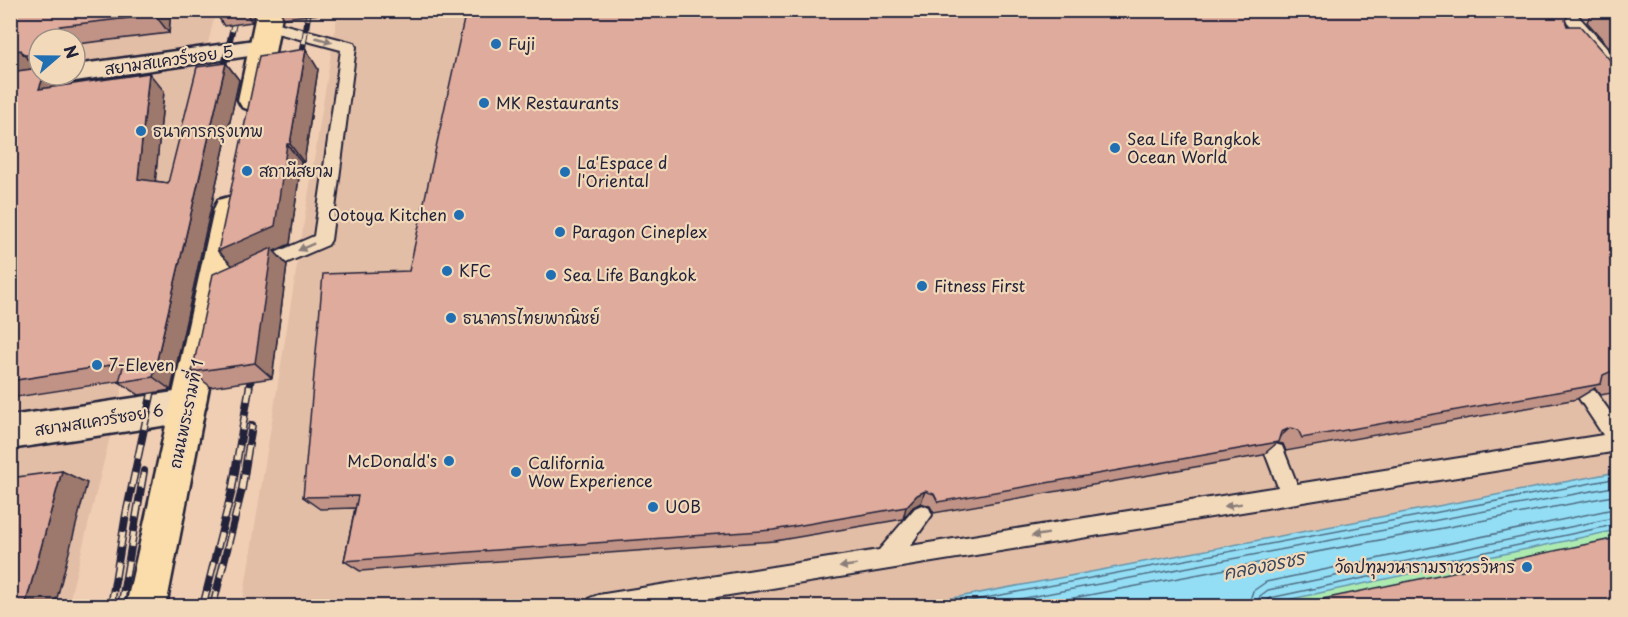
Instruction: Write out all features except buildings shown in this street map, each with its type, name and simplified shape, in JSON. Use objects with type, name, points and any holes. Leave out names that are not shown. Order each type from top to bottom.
[{"type":"main road","points":[[246,128],[267,27]]},
{"type":"main road","name":"ถนนพระรามที่ 1","points":[[146,606],[188,406],[231,280],[234,185]]},
{"type":"street","name":"สยามสแควร์ซอย 5","points":[[87,70],[267,27]]},
{"type":"street","name":"สยามสแควร์ซอย 6","points":[[10,433],[188,406]]},
{"type":"lane","points":[[1564,10],[1617,71]]},
{"type":"lane","points":[[231,280],[322,240],[348,47],[267,27]]},
{"type":"lane","points":[[1567,39],[1587,36]]},
{"type":"lane","points":[[598,606],[1291,496],[1617,441],[1588,397]]},
{"type":"lane","points":[[1275,453],[1291,496]]},
{"type":"lane","points":[[885,560],[922,515]]},
{"type":"shaded area","points":[[10,11],[216,11],[68,606],[11,606]]},
{"type":"shaded area","points":[[338,11],[1617,11],[1617,472],[911,606],[242,606]]},
{"type":"green space","name":"วัดปทุมวนารามราชวรวิหาร","points":[[1617,528],[1617,606],[1254,606]]},
{"type":"water","name":"คลองอรชร","points":[[1617,472],[1617,530],[1258,606],[911,606]]},
{"type":"railway","points":[[221,78],[237,10]]},
{"type":"railway","points":[[300,67],[309,10]]},
{"type":"railway","points":[[203,606],[232,490],[253,366]]},
{"type":"railway","points":[[111,606],[126,514],[155,377]]},
{"type":"railway","points":[[213,606],[242,489],[252,425]]},
{"type":"railway","points":[[121,606],[144,471]]},
{"type":"place","name":"Fuji","points":[[496,44]]},
{"type":"place","name":"MK Restaurants","points":[[484,103]]},
{"type":"place","name":"ธนาคารกรุงเทพ","points":[[141,131]]},
{"type":"place","name":"Sea Life Bangkok Ocean World","points":[[1115,148]]},
{"type":"place","name":"สถานีสยาม","points":[[247,171]]},
{"type":"place","name":"La'Espace d l'Oriental","points":[[565,172]]},
{"type":"place","name":"Ootoya Kitchen","points":[[459,215]]},
{"type":"place","name":"Paragon Cineplex","points":[[560,232]]},
{"type":"place","name":"KFC","points":[[447,271]]},
{"type":"place","name":"Sea Life Bangkok","points":[[551,275]]},
{"type":"place","name":"Fitness First","points":[[922,286]]},
{"type":"place","name":"ธนาคารไทยพาณิชย์","points":[[451,318]]},
{"type":"place","name":"7-Eleven","points":[[97,365]]},
{"type":"place","name":"McDonald's","points":[[449,461]]},
{"type":"place","name":"California Wow Experience","points":[[516,472]]},
{"type":"place","name":"UOB","points":[[653,507]]},
{"type":"place","name":"วัดปทุมวนารามราชวรวิหาร","points":[[1527,567]]}]
